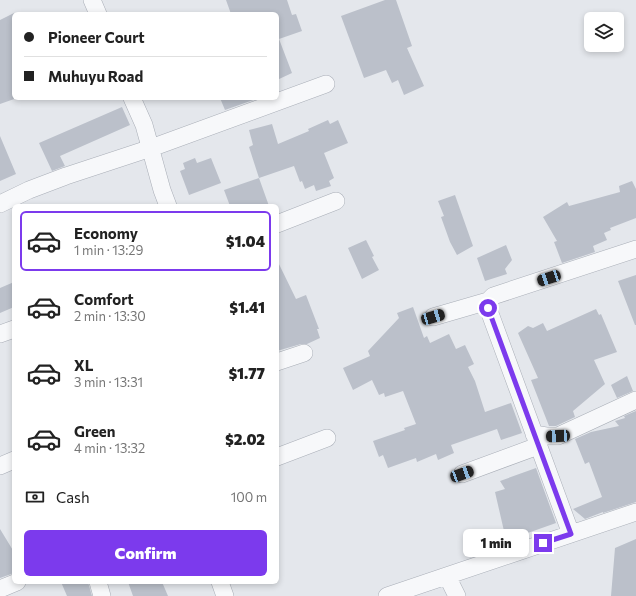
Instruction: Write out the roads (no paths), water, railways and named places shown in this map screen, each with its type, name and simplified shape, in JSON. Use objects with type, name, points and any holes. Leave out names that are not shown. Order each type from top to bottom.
[{"type":"street","points":[[92,0],[97,12]]},
{"type":"street","points":[[0,204],[29,190],[66,176],[151,148],[326,84]]},
{"type":"street","points":[[133,100],[144,125],[167,204]]},
{"type":"street","points":[[279,223],[336,201]]},
{"type":"street","points":[[433,317],[488,301],[493,296],[636,249]]},
{"type":"street","points":[[488,301],[488,308],[571,534]]},
{"type":"street","points":[[0,334],[12,329]]},
{"type":"street","points":[[279,361],[304,353]]},
{"type":"street","points":[[462,474],[546,436],[558,436],[636,400]]},
{"type":"street","points":[[279,455],[327,438]]},
{"type":"street","points":[[0,466],[12,461]]},
{"type":"street","points":[[388,596],[636,512]]},
{"type":"street","points":[[447,576],[457,596]]},
{"type":"street","points":[[0,590],[13,584]]},
{"type":"street","points":[[99,584],[102,596]]},
{"type":"street","points":[[221,584],[225,596]]}]
